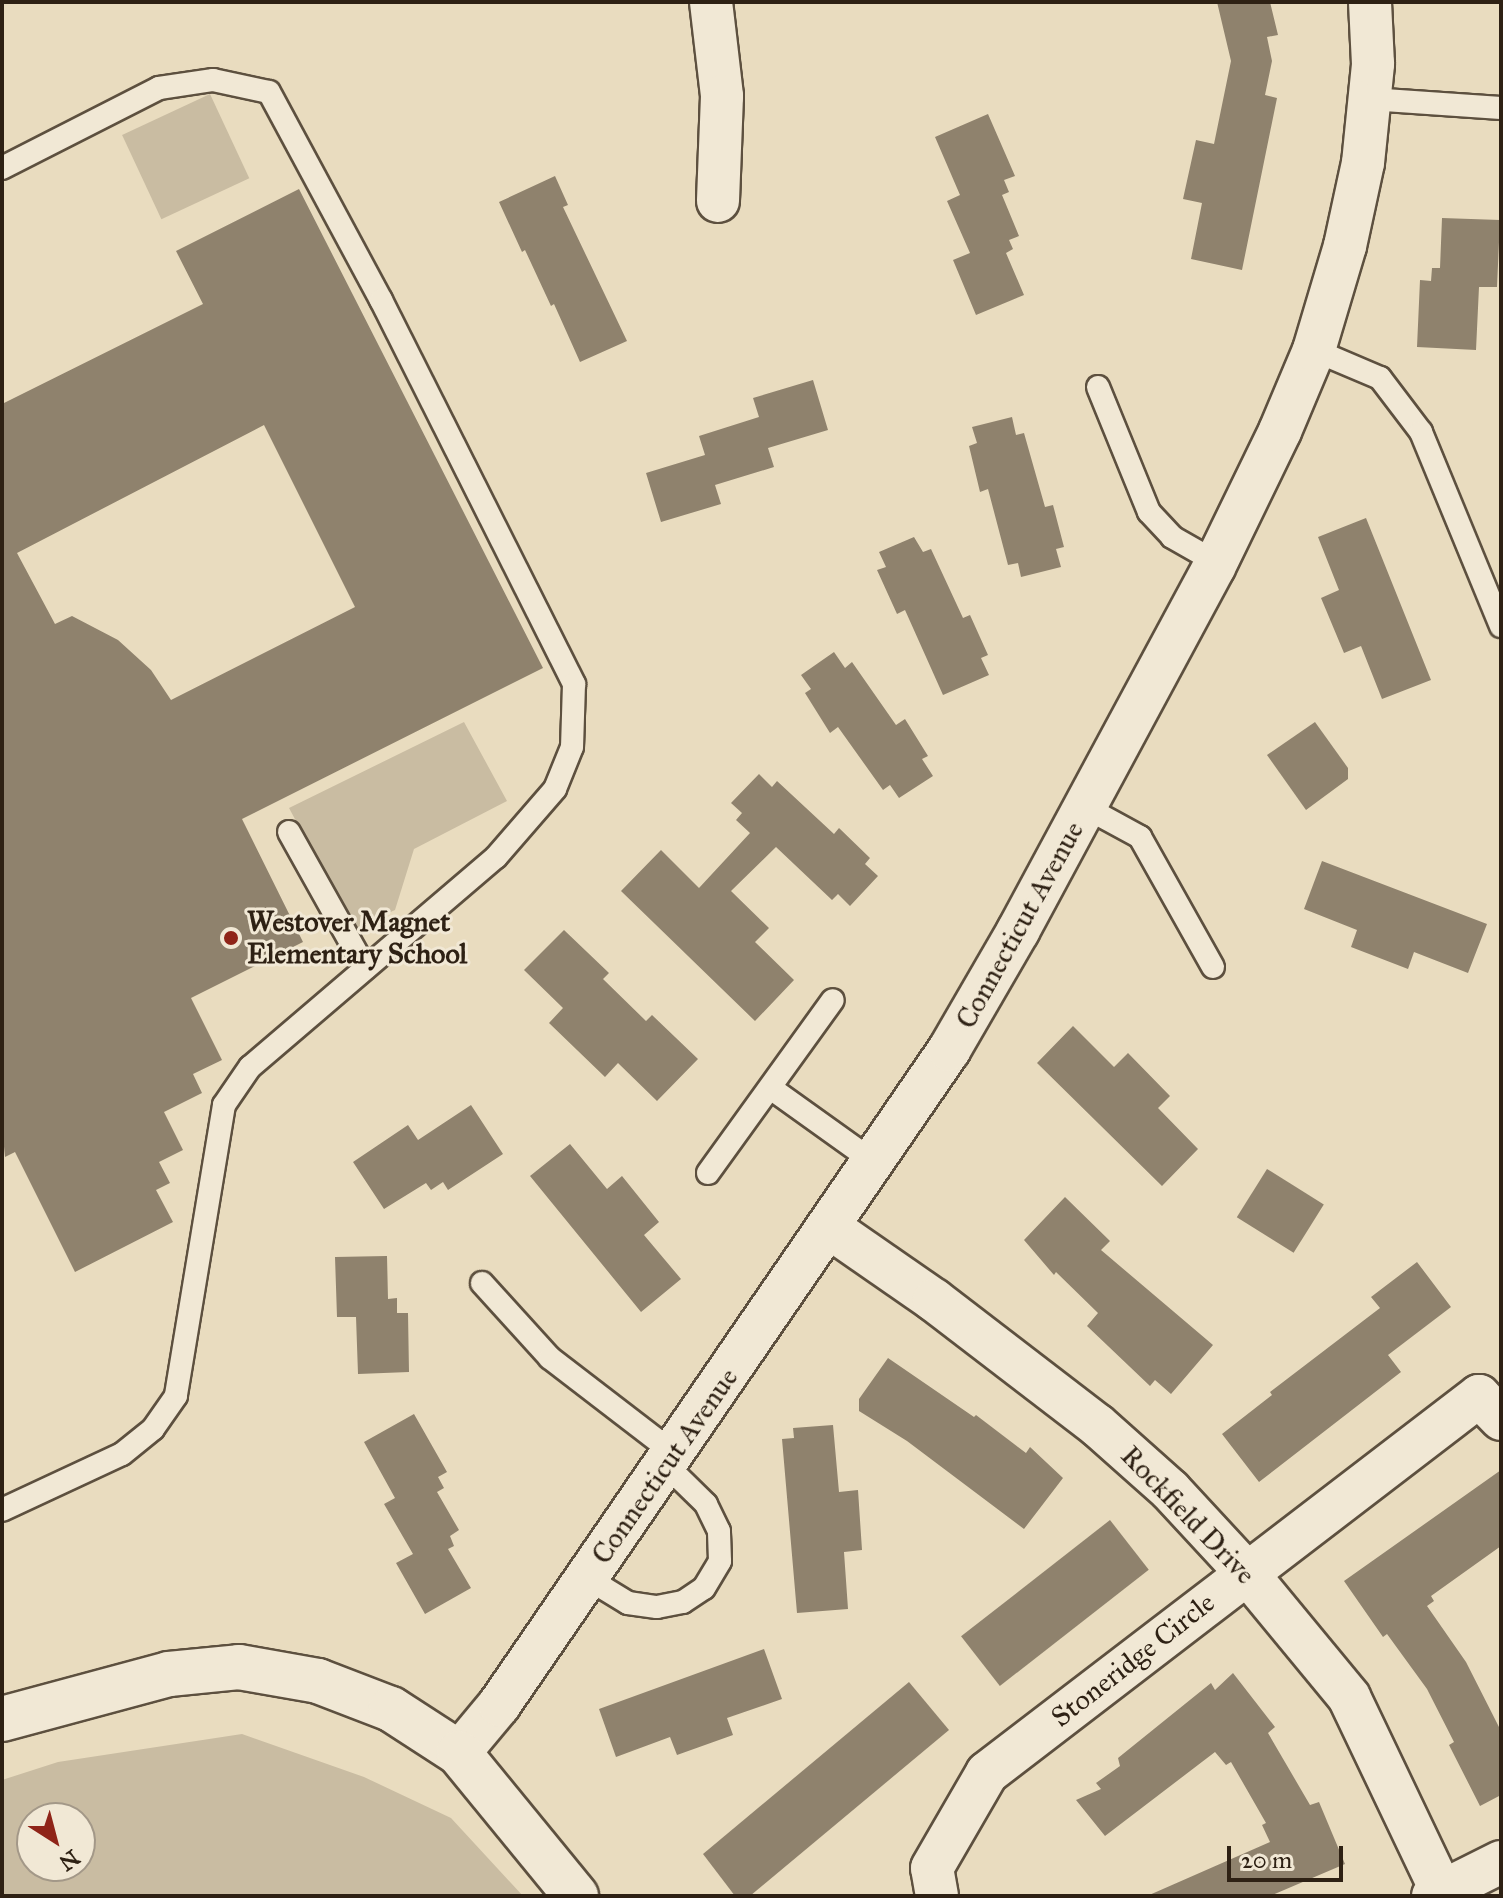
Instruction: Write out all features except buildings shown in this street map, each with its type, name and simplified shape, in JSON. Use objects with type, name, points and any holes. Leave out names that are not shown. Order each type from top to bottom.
[{"type":"main road","points":[[2,1719],[169,1674],[239,1667],[318,1681],[376,1703],[459,1753],[576,1896]]},
{"type":"street","points":[[711,2],[722,96],[718,201]]},
{"type":"street","name":"Connecticut Avenue","points":[[459,1753],[499,1705],[830,1228],[949,1050],[1085,807],[1216,562],[1280,431],[1314,350],[1360,176],[1373,64],[1370,2]]},
{"type":"street","name":"Rockfield Drive","points":[[830,1228],[934,1300],[1097,1425],[1170,1490],[1246,1572],[1349,1697],[1438,1894]]},
{"type":"street","name":"Stoneridge Circle","points":[[937,1896],[932,1868],[987,1773],[1479,1396],[1501,1419]]},
{"type":"street","points":[[1438,1894],[1501,1862]]},
{"type":"lane","points":[[2,168],[159,88],[213,80],[269,92],[381,300],[574,684],[572,747],[555,789],[496,857],[250,1067],[224,1105],[176,1396],[153,1429],[122,1454],[2,1510]]},
{"type":"lane","points":[[1370,99],[1501,108]]},
{"type":"lane","points":[[1314,350],[1380,378],[1421,432],[1501,626]]},
{"type":"lane","points":[[1098,387],[1149,512],[1172,537],[1216,562]]},
{"type":"lane","points":[[1085,807],[1140,837],[1213,967]]},
{"type":"lane","points":[[289,832],[365,968]]},
{"type":"lane","points":[[708,1173],[772,1089],[833,1000]]},
{"type":"lane","points":[[772,1089],[874,1162]]},
{"type":"lane","points":[[482,1283],[550,1358],[670,1458],[706,1504],[719,1531],[720,1561],[704,1588],[683,1602],[657,1607],[628,1603],[587,1578]]},
{"type":"shaded area","points":[[210,94],[249,178],[161,219],[122,135]]},
{"type":"shaded area","points":[[464,722],[507,801],[414,849],[395,910],[354,929],[289,808]]},
{"type":"shaded area","points":[[242,1734],[364,1777],[451,1818],[523,1896],[2,1896],[2,1780],[58,1762]]},
{"type":"place","name":"Westover Magnet Elementary School","points":[[231,938]]}]
